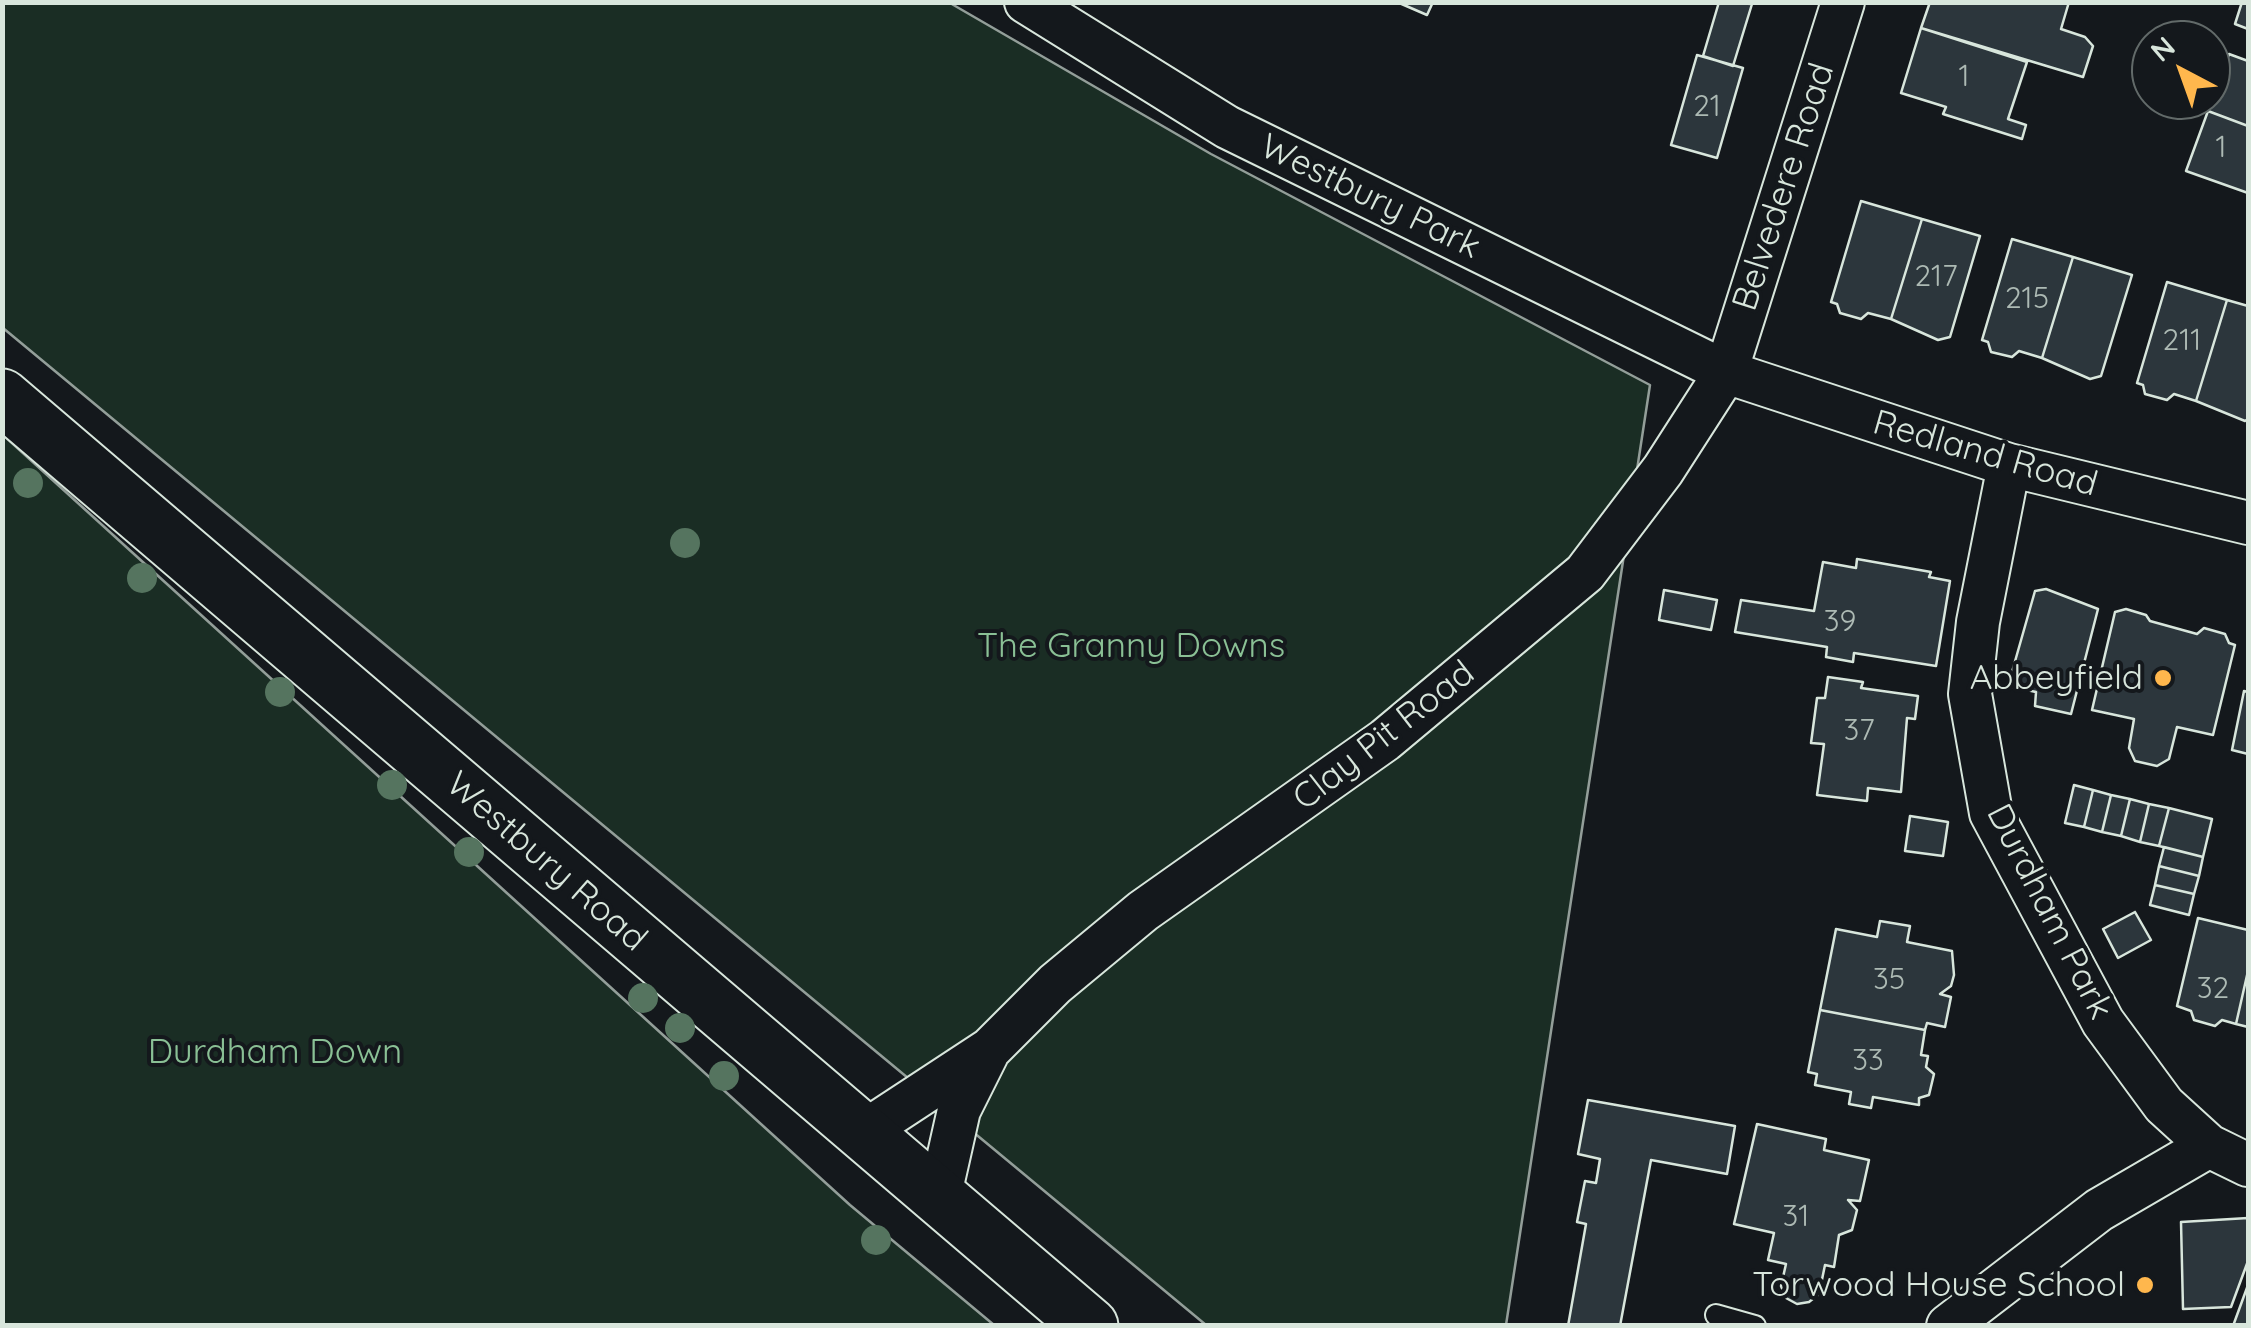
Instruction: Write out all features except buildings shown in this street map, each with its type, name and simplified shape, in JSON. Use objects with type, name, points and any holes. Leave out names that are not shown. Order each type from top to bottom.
[{"type":"main road","name":"Westbury Road","points":[[2,397],[1090,1326]]},
{"type":"street","name":"Westbury Park","points":[[1026,2],[1227,127],[1726,372]]},
{"type":"street","name":"Belvedere Road","points":[[1726,372],[1843,2]]},
{"type":"street","name":"Redland Road","points":[[1726,372],[2009,465],[2248,524]]},
{"type":"street","name":"Clay Pit Road","points":[[862,1133],[990,1049],[1055,984],[1143,911],[1385,740],[1585,574],[1664,470],[1726,372]]},
{"type":"street","name":"Durdham Park","points":[[2009,465],[1978,622],[1970,694],[1991,814],[2103,1022],[2164,1105],[2209,1146],[2248,1165]]},
{"type":"street","name":"Clay Pit Road","points":[[939,1199],[960,1110],[990,1049]]},
{"type":"street","points":[[1948,1326],[2099,1210],[2209,1146]]},
{"type":"lane","points":[[1716,1316],[1755,1326]]},
{"type":"green space","name":"The Granny Downs","points":[[2,3],[950,3],[1211,154],[1650,385],[1506,1325],[1206,1325],[3,328]]},
{"type":"green space","name":"Durdham Down","points":[[2,434],[850,1205],[994,1325],[3,1325]]},
{"type":"place","name":"Abbeyfield","points":[[2163,678]]},
{"type":"place","name":"Torwood House School","points":[[2145,1285]]}]
